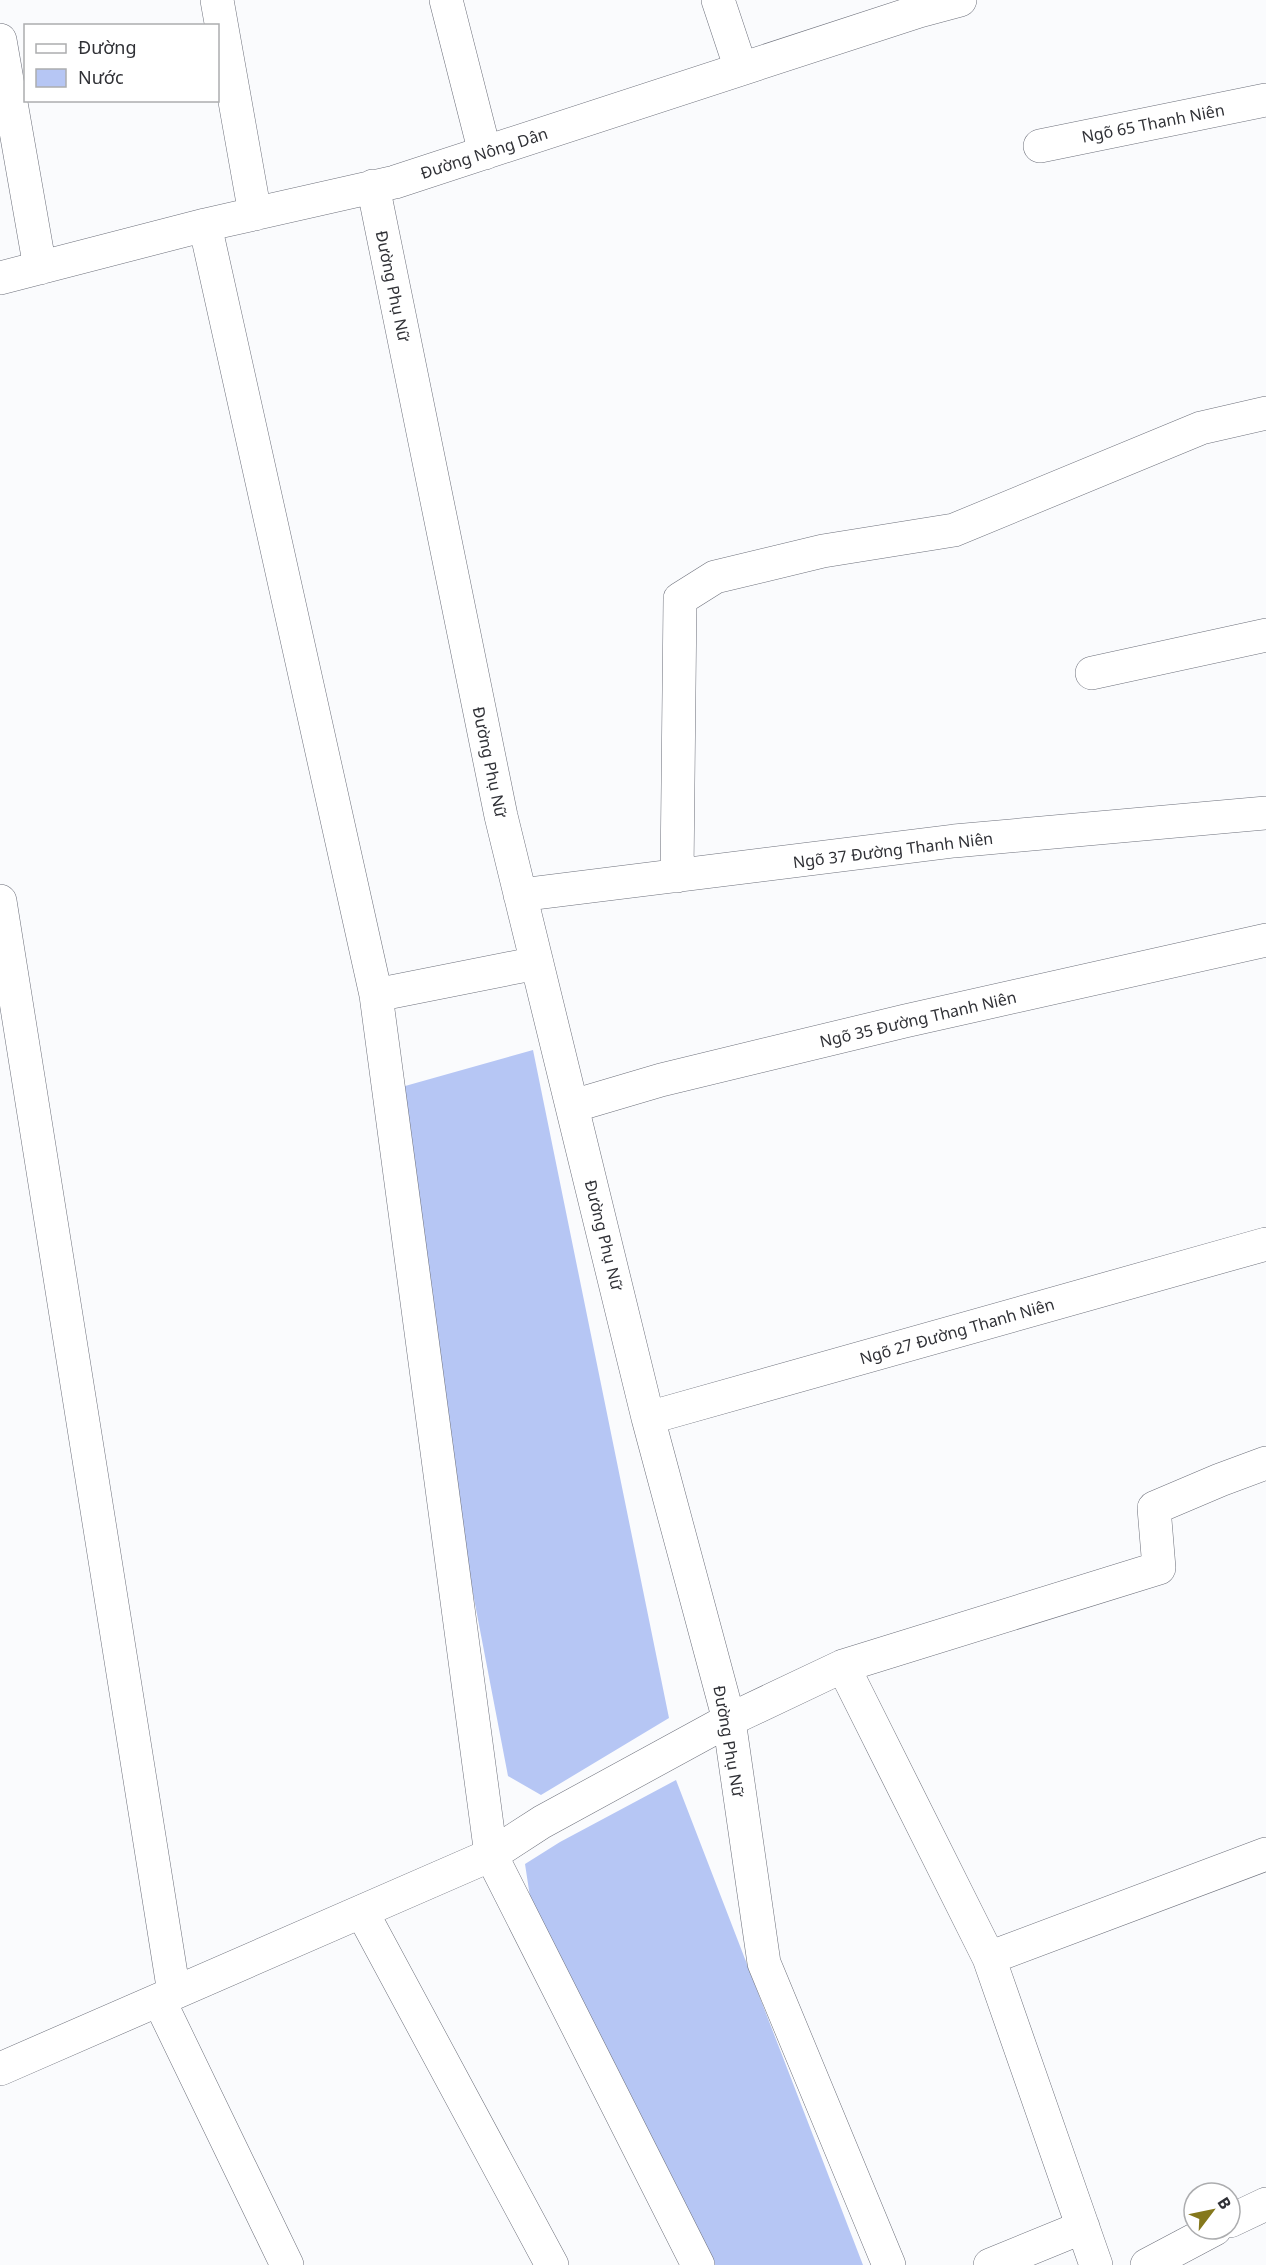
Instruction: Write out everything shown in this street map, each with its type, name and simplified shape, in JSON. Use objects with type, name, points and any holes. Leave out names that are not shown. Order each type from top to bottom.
[{"type":"street","points":[[217,0],[255,213]]},
{"type":"street","points":[[446,0],[485,153]]},
{"type":"street","points":[[718,0],[741,69]]},
{"type":"street","name":"Đường Nông Dân","points":[[0,278],[205,225],[395,182],[960,0]]},
{"type":"street","points":[[0,40],[40,268]]},
{"type":"street","name":"Ngõ 65 Thanh Niên","points":[[1040,146],[1266,100]]},
{"type":"street","name":"Đường Phụ Nữ","points":[[373,186],[501,816],[648,1418],[729,1720],[764,1963],[889,2265]]},
{"type":"street","points":[[205,225],[376,995],[491,1855],[698,2265]]},
{"type":"street","points":[[677,876],[680,599],[715,577],[823,551],[954,530],[1201,428],[1266,413]]},
{"type":"street","points":[[1092,673],[1266,635]]},
{"type":"street","name":"Ngõ 37 Đường Thanh Niên","points":[[520,895],[954,841],[1266,813]]},
{"type":"street","points":[[0,901],[166,1997],[287,2265]]},
{"type":"street","name":"Ngõ 35 Đường Thanh Niên","points":[[573,1106],[661,1080],[905,1021],[1266,940]]},
{"type":"street","points":[[376,995],[537,963]]},
{"type":"street","name":"Ngõ 27 Đường Thanh Niên","points":[[648,1418],[1266,1244]]},
{"type":"street","points":[[0,2069],[491,1855],[542,1822],[729,1720],[843,1666],[1159,1568],[1154,1508],[1266,1463]]},
{"type":"street","points":[[843,1666],[988,1958],[1096,2265]]},
{"type":"street","points":[[988,1958],[1266,1854]]},
{"type":"street","points":[[362,1912],[552,2265]]},
{"type":"street","points":[[1242,2215],[1266,2204]]},
{"type":"street","points":[[990,2265],[1083,2227]]},
{"type":"street","points":[[1147,2265],[1192,2241]]},
{"type":"water","points":[[533,1050],[669,1718],[541,1795],[508,1776],[396,1192],[398,1088]]},
{"type":"water","points":[[676,1780],[863,2265],[707,2265],[532,1910],[525,1864],[560,1842]]}]
